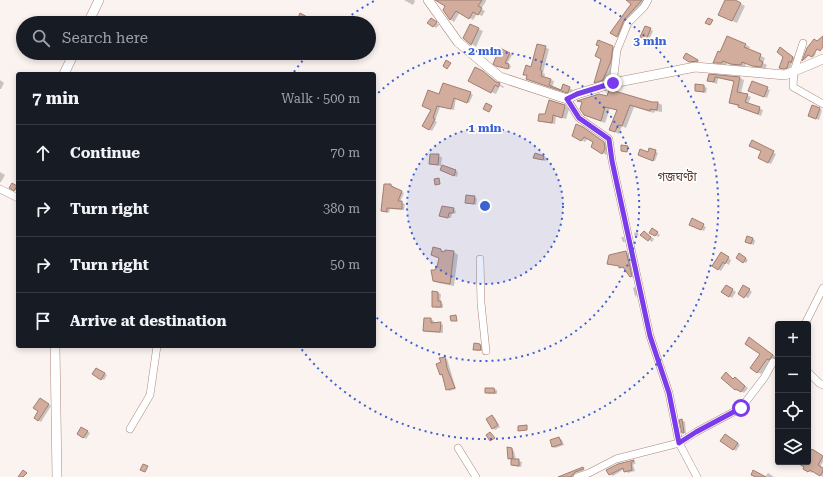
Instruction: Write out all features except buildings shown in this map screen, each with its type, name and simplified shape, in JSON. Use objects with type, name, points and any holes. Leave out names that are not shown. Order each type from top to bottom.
[{"type":"street","points":[[91,16],[99,0]]},
{"type":"street","points":[[428,0],[458,42],[500,78],[567,99],[579,118],[609,139],[612,161],[650,336],[669,393],[679,443],[696,477]]},
{"type":"street","points":[[613,83],[617,50],[628,23],[644,7],[648,0]]},
{"type":"street","points":[[803,43],[794,71],[793,87],[823,104]]},
{"type":"street","points":[[567,99],[577,94],[613,83],[695,67],[785,75],[823,59]]},
{"type":"street","points":[[65,72],[71,60]]},
{"type":"street","points":[[0,189],[16,197]]},
{"type":"street","points":[[480,259],[481,303],[486,351]]},
{"type":"street","points":[[806,321],[823,288]]},
{"type":"street","points":[[55,348],[57,477]]},
{"type":"street","points":[[130,430],[150,395],[157,348]]},
{"type":"street","points":[[577,477],[589,473],[616,459],[679,443],[696,432],[741,408],[764,378],[773,362]]},
{"type":"street","points":[[811,375],[823,385]]},
{"type":"street","points":[[458,448],[476,477]]},
{"type":"district","name":"গজঘণ্টা","points":[[677,177]]},
{"type":"route","points":[[613,83],[577,94],[567,99],[579,118],[609,139],[612,150],[612,161],[650,336],[669,393],[679,443],[696,432],[741,408]]}]
